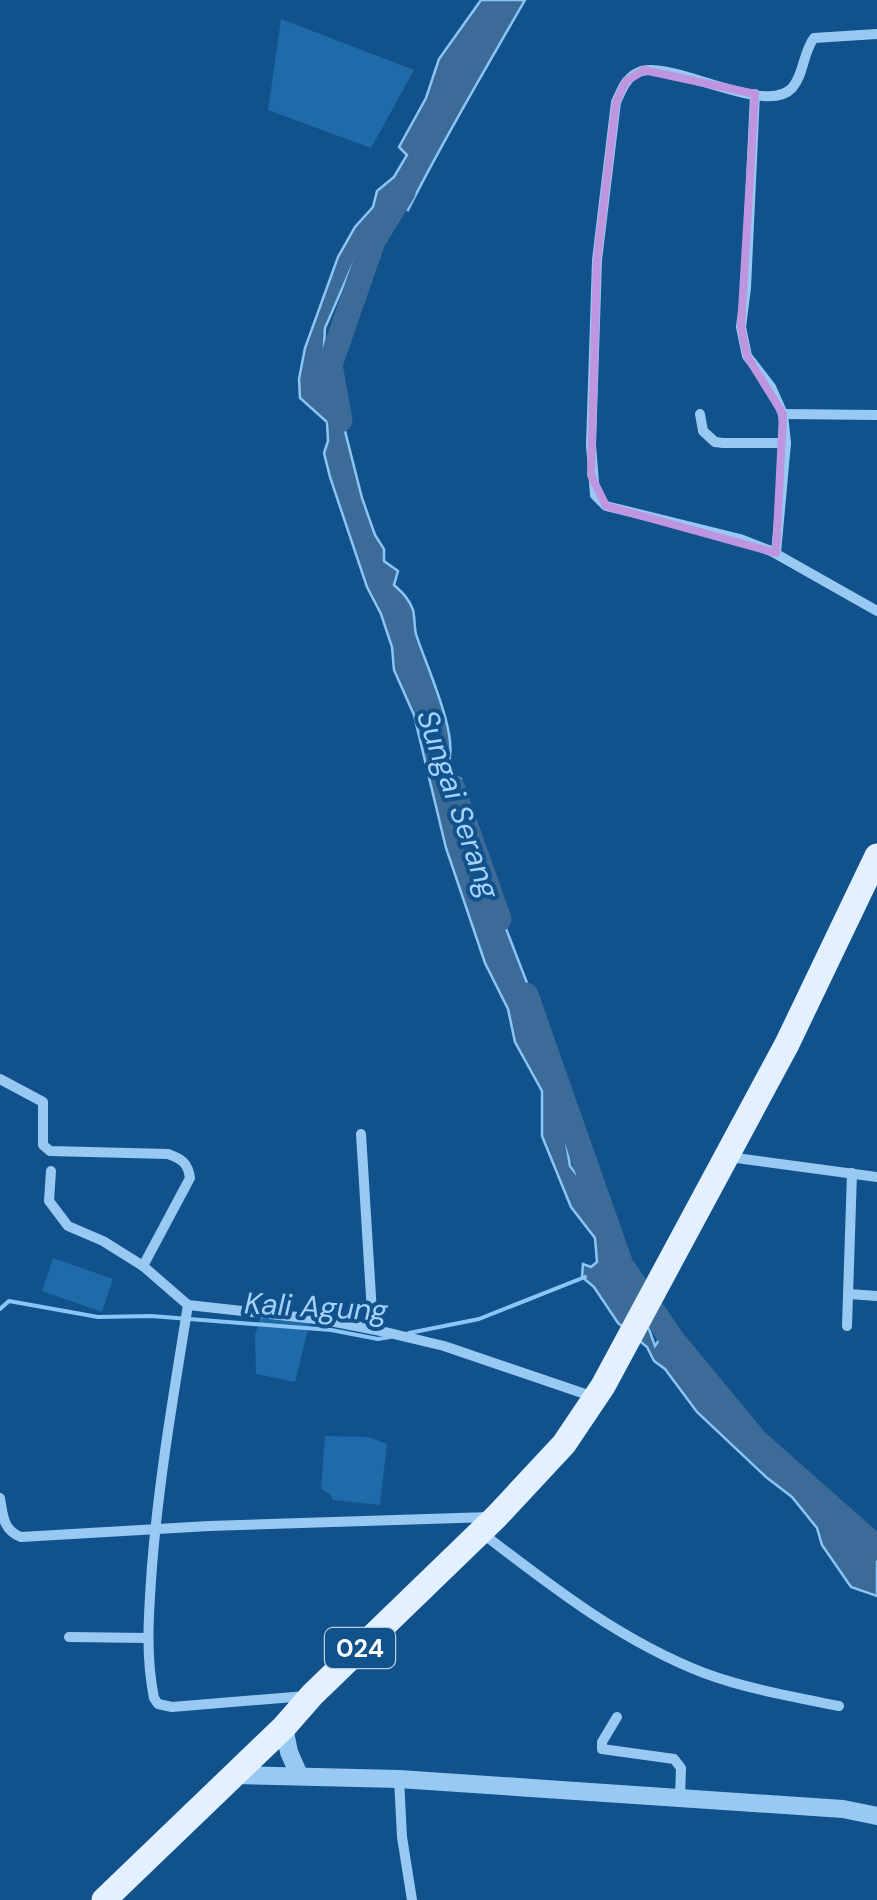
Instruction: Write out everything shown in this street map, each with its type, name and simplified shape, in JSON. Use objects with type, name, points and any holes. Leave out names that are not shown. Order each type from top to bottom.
[{"type":"main road","name":"024","points":[[104,1900],[284,1727],[564,1444],[599,1392],[787,1044],[877,856]]},
{"type":"street","points":[[877,34],[814,38],[790,90],[754,94],[644,70],[626,80],[616,102],[597,260],[591,476],[594,495],[606,506],[740,539],[776,553],[877,612]]},
{"type":"street","points":[[754,94],[741,338],[747,356],[771,386],[783,414],[786,443],[776,553]]},
{"type":"street","points":[[700,414],[702,432],[715,442],[786,443]]},
{"type":"street","points":[[783,414],[877,415]]},
{"type":"street","points":[[0,1079],[43,1102],[43,1144],[50,1151],[168,1154],[189,1166],[190,1178],[143,1266]]},
{"type":"street","points":[[361,1134],[377,1330]]},
{"type":"street","points":[[726,1156],[877,1177]]},
{"type":"street","points":[[50,1172],[49,1201],[68,1226],[143,1266],[188,1307],[325,1320],[377,1330],[599,1392]]},
{"type":"street","points":[[847,1326],[852,1174]]},
{"type":"street","points":[[849,1294],[877,1296]]},
{"type":"street","points":[[188,1307],[163,1446],[155,1530],[147,1638],[154,1698],[158,1704],[172,1707],[312,1695]]},
{"type":"street","points":[[0,1498],[4,1523],[10,1533],[21,1537],[155,1530],[488,1524],[564,1596],[658,1653],[706,1674],[839,1706]]},
{"type":"street","points":[[68,1638],[147,1638]]},
{"type":"street","points":[[617,1717],[602,1749],[674,1759],[682,1768],[680,1799]]},
{"type":"street","points":[[284,1727],[299,1775]]},
{"type":"street","points":[[234,1775],[399,1779],[843,1809],[877,1816]]},
{"type":"street","points":[[399,1779],[402,1837],[412,1900]]},
{"type":"highlighted area","points":[[644,70],[755,94],[741,327],[747,356],[783,414],[776,553],[606,506],[591,475],[597,260],[616,102],[626,81]]},
{"type":"shaded area","points":[[281,19],[414,70],[371,148],[268,110]]},
{"type":"shaded area","points":[[53,1258],[113,1279],[102,1312],[42,1291]]},
{"type":"shaded area","points":[[262,1313],[310,1321],[295,1382],[256,1374],[255,1335]]},
{"type":"shaded area","points":[[325,1436],[368,1437],[387,1444],[380,1505],[333,1500],[321,1489]]},
{"type":"water","points":[[481,0],[525,0],[408,210],[403,206],[365,236],[325,328],[323,366],[326,378],[340,395],[362,498],[384,549],[384,561],[398,571],[394,585],[413,610],[416,634],[446,718],[448,763],[461,779],[463,826],[478,876],[493,895],[534,1001],[542,1073],[563,1124],[570,1166],[590,1192],[599,1231],[611,1251],[626,1265],[655,1346],[659,1340],[686,1359],[741,1429],[760,1439],[780,1467],[810,1497],[836,1517],[862,1526],[877,1537],[877,1596],[851,1587],[822,1545],[817,1528],[792,1497],[697,1412],[647,1347],[618,1323],[594,1287],[582,1277],[583,1264],[591,1267],[597,1262],[595,1238],[571,1207],[542,1136],[542,1091],[515,1042],[508,1009],[485,963],[446,848],[414,715],[394,670],[392,647],[330,477],[324,453],[327,422],[300,398],[305,348],[338,257],[355,227],[373,207],[377,191],[394,177],[407,155],[399,147],[426,98],[439,59]]},
{"type":"waterway","name":"Sungai Serang","points":[[340,420],[330,365],[373,241],[403,192]]},
{"type":"waterway","name":"Sungai Serang","points":[[452,787],[499,919]]},
{"type":"waterway","name":"Sungai Serang","points":[[526,995],[621,1265],[674,1342],[756,1441],[877,1548]]},
{"type":"waterway","name":"Kali Agung","points":[[409,1333],[479,1319],[585,1277]]},
{"type":"waterway","name":"Kali Agung","points":[[0,1309],[9,1301],[98,1317],[151,1316],[331,1330],[378,1339],[390,1337]]}]
